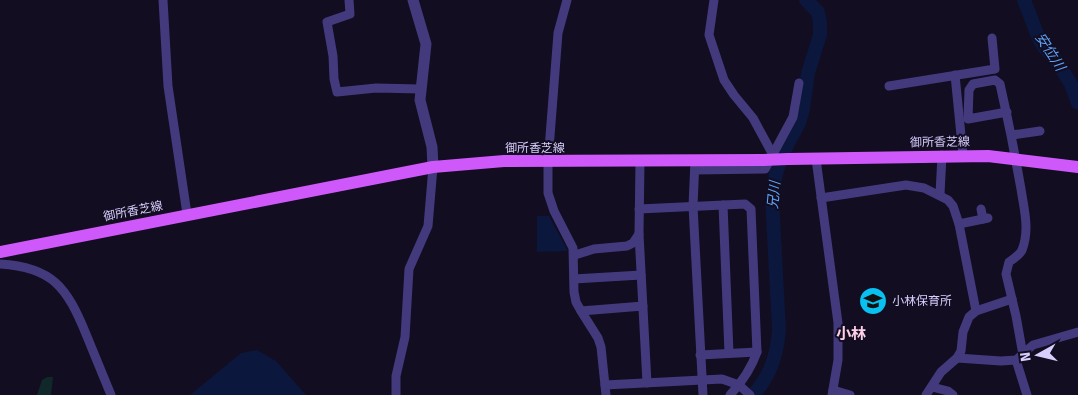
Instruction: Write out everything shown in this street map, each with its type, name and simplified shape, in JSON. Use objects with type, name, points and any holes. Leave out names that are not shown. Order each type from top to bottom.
[{"type":"main road","name":"御所香芝線","points":[[0,252],[433,167],[504,161],[640,160],[695,165],[768,157],[816,159],[942,155],[1016,158],[1078,167]]},
{"type":"street","points":[[163,0],[168,86],[187,214]]},
{"type":"street","points":[[349,0],[350,14],[326,22],[333,56],[334,80],[337,92],[368,88],[420,89]]},
{"type":"street","points":[[396,395],[396,376],[405,337],[409,270],[428,226],[433,167],[432,147],[422,112],[420,89],[426,44],[414,0]]},
{"type":"street","points":[[567,0],[558,33],[548,162],[548,193],[570,241],[574,255],[576,302],[598,338],[601,347],[606,395]]},
{"type":"street","points":[[714,0],[709,35],[724,80],[753,118],[768,157]]},
{"type":"street","points":[[889,86],[995,69],[992,38]]},
{"type":"street","points":[[955,75],[962,156]]},
{"type":"street","points":[[1007,112],[968,119],[969,90],[973,84],[995,80],[1000,84],[1007,112],[1012,135],[1016,158],[1026,232],[1022,250],[1019,255],[1008,262],[1006,268],[1012,298],[1019,358],[1027,395]]},
{"type":"street","points":[[768,157],[793,117],[799,83]]},
{"type":"street","points":[[1012,135],[1040,131]]},
{"type":"street","points":[[940,194],[942,155]]},
{"type":"street","points":[[816,159],[838,337],[838,360],[832,392],[850,395]]},
{"type":"street","points":[[640,160],[639,234],[647,383]]},
{"type":"street","points":[[695,165],[693,206],[703,395]]},
{"type":"street","points":[[821,198],[906,185],[924,188],[940,194],[953,206],[959,224],[976,311]]},
{"type":"street","points":[[639,210],[723,204],[745,204],[751,209],[757,352],[753,365],[741,387],[730,395]]},
{"type":"street","points":[[723,204],[729,353]]},
{"type":"street","points":[[959,224],[985,219],[982,209]]},
{"type":"street","points":[[574,255],[594,249],[627,246],[633,243],[639,234]]},
{"type":"street","points":[[0,264],[36,270],[49,277],[59,286],[70,299],[77,313],[111,395]]},
{"type":"street","points":[[574,279],[641,275]]},
{"type":"street","points":[[926,395],[941,372],[958,358],[965,324],[969,317],[976,311],[1012,298]]},
{"type":"street","points":[[581,311],[643,306]]},
{"type":"street","points":[[958,358],[1002,361],[1019,358],[1033,345],[1078,332]]},
{"type":"street","points":[[700,355],[757,352]]},
{"type":"street","points":[[606,385],[722,379],[741,387],[750,395]]},
{"type":"street","points":[[932,387],[948,391],[952,395]]},
{"type":"green space","points":[[47,377],[53,377],[51,395],[37,395],[42,380]]},
{"type":"water","points":[[537,216],[549,216],[568,251],[537,252]]},
{"type":"water","points":[[257,350],[276,361],[306,395],[190,395],[241,353]]},
{"type":"waterway","name":"兄川","points":[[753,395],[769,372],[775,356],[779,329],[772,199],[776,173],[784,151],[799,123],[808,73],[820,35],[818,12],[806,0]]},
{"type":"waterway","name":"安位川","points":[[1024,0],[1039,39],[1056,60],[1071,84],[1078,103]]},
{"type":"place","name":"小林保育所","points":[[873,301]]},
{"type":"district","name":"小林","points":[[851,334]]}]
